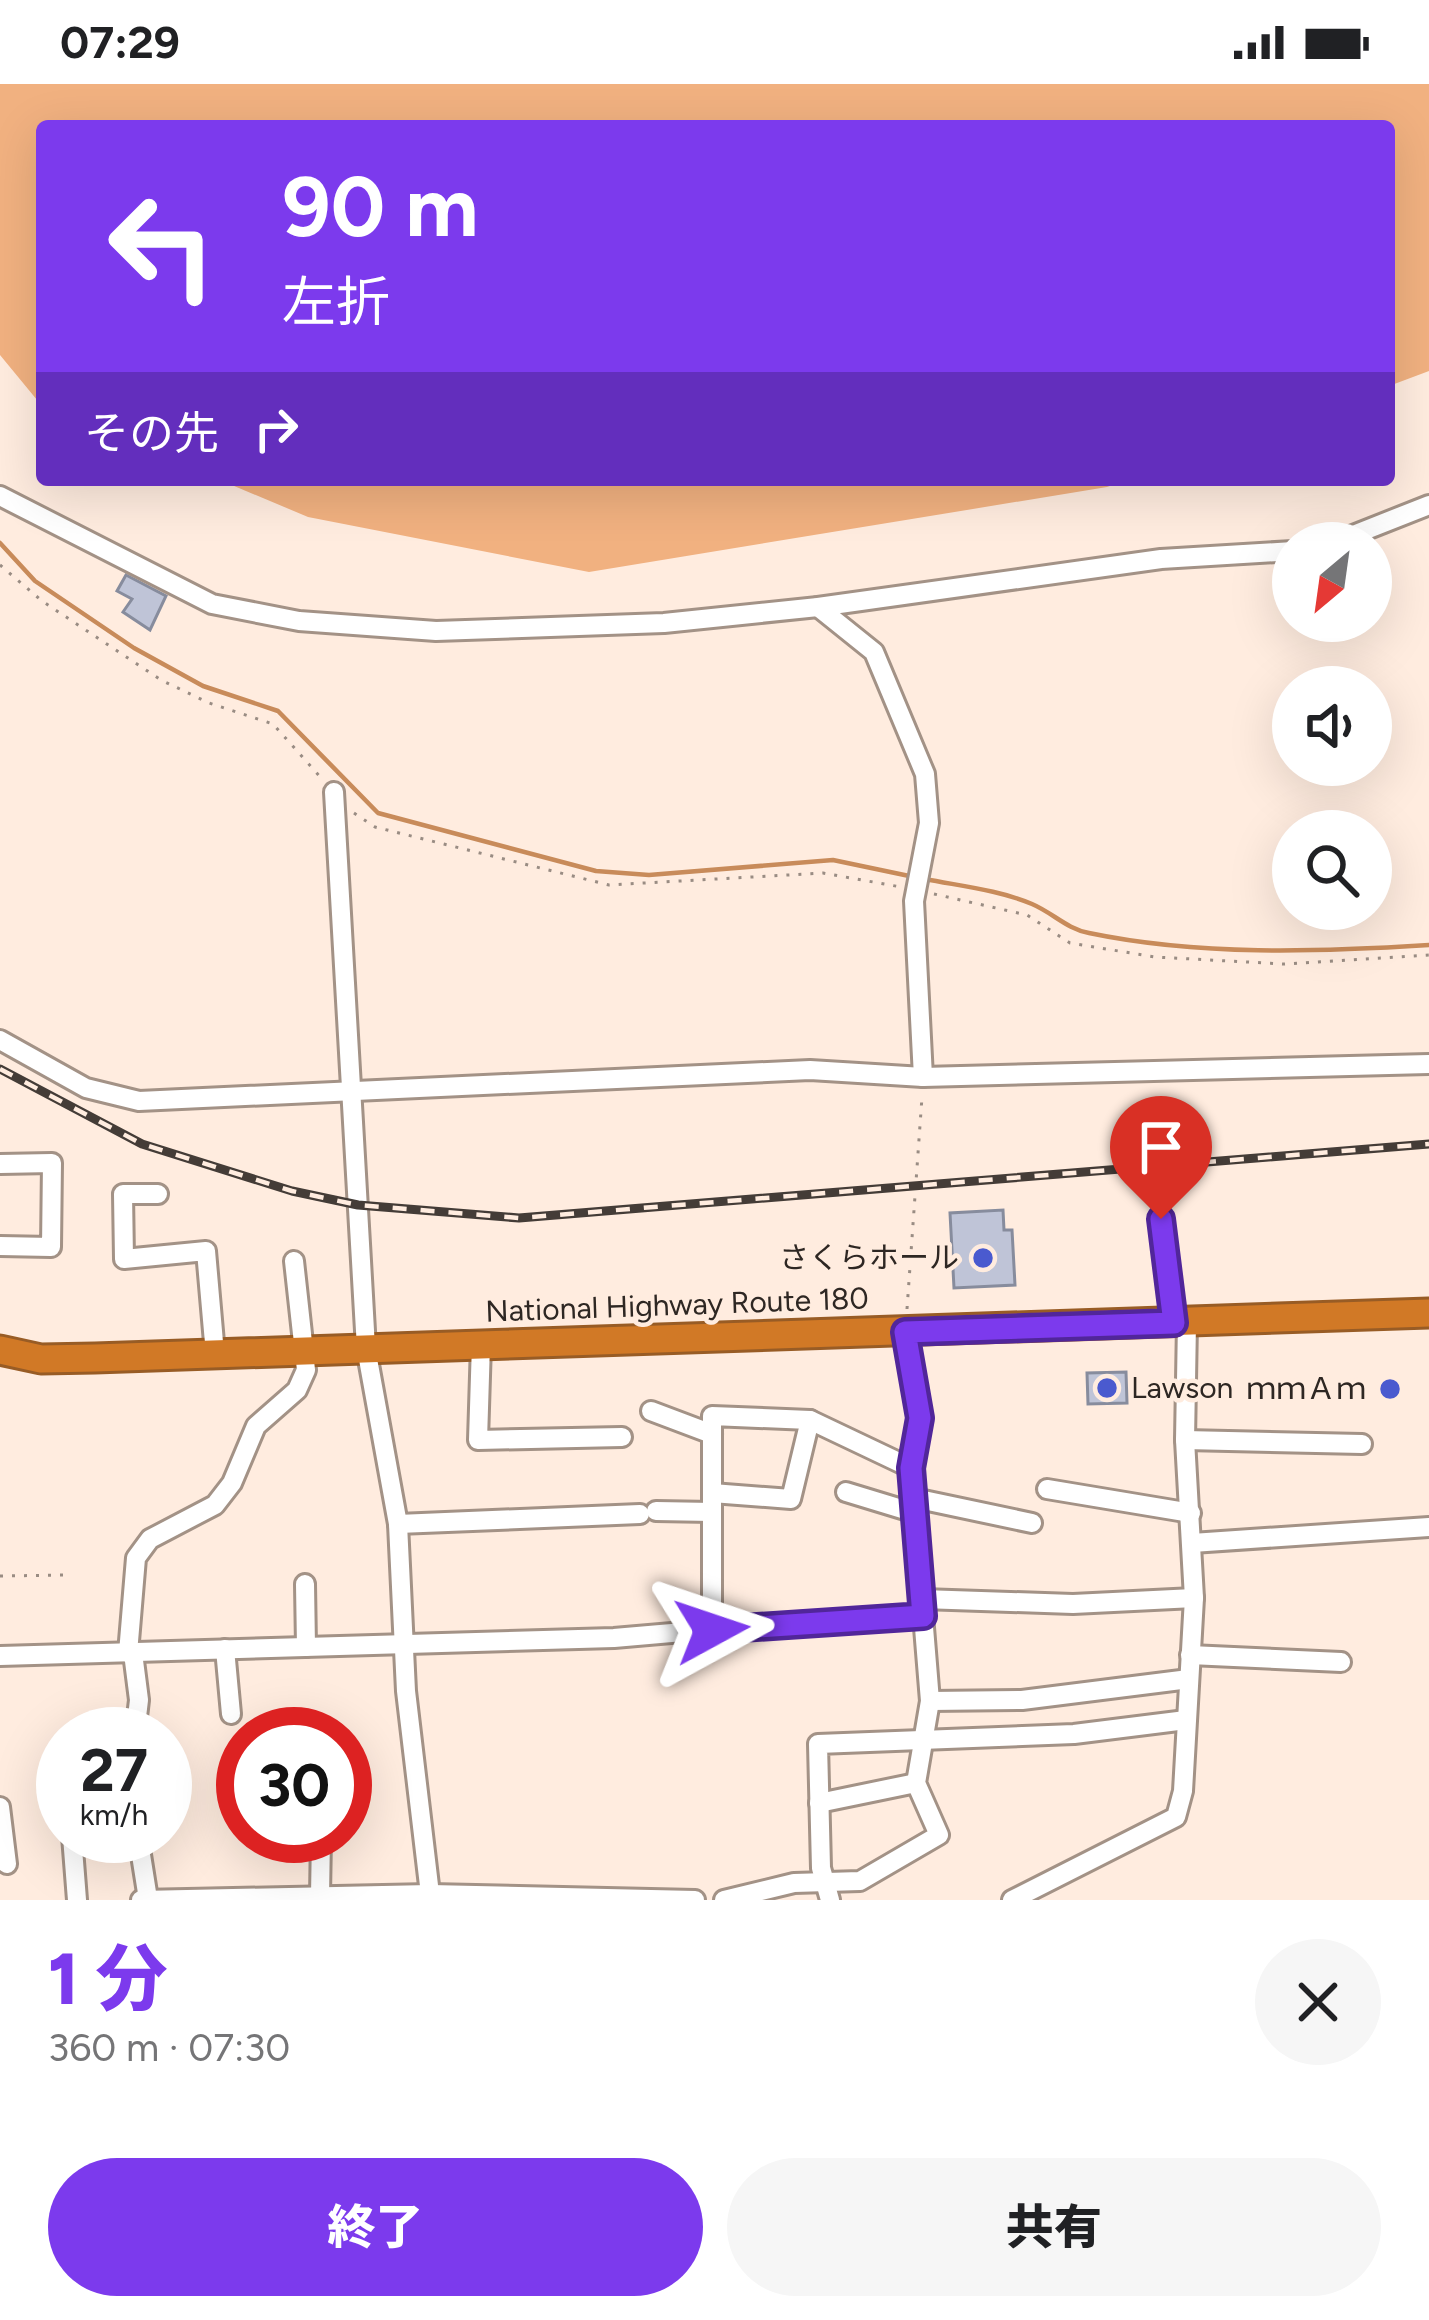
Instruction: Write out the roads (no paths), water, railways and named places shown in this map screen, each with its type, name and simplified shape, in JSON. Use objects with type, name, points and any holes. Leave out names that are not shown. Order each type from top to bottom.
[{"type":"highway","name":"National Highway Route 180","points":[[0,1350],[41,1359],[1429,1313]]},
{"type":"street","points":[[0,496],[212,604],[299,622],[377,628],[498,631],[664,623],[818,607],[1161,559],[1272,552]]},
{"type":"street","points":[[1386,522],[1429,505]]},
{"type":"street","points":[[818,607],[874,652],[925,774],[928,824],[916,890],[922,1078]]},
{"type":"street","points":[[334,792],[366,1348],[398,1524],[422,1896]]},
{"type":"street","points":[[0,1040],[86,1088],[139,1100],[810,1070],[922,1078],[1429,1064]]},
{"type":"street","points":[[0,1164],[52,1163],[51,1246],[0,1246]]},
{"type":"street","points":[[158,1194],[123,1194],[124,1259],[206,1251],[215,1354]]},
{"type":"street","points":[[1012,1900],[1176,1816],[1183,1791],[1194,1598],[1191,1513],[1180,1322],[1161,1219]]},
{"type":"street","points":[[139,1707],[130,1653],[136,1558],[150,1539],[215,1505],[232,1483],[256,1426],[297,1390],[306,1370],[294,1261]]},
{"type":"street","points":[[724,1900],[794,1883],[827,1891],[860,1881],[939,1835],[916,1783],[930,1701],[911,1468],[920,1418],[905,1332]]},
{"type":"street","points":[[481,1344],[478,1440],[622,1437]]},
{"type":"street","points":[[651,1411],[712,1434]]},
{"type":"street","points":[[712,1630],[712,1416],[810,1420],[911,1468]]},
{"type":"street","points":[[398,1524],[648,1512],[712,1502],[791,1499],[810,1420]]},
{"type":"street","points":[[1185,1440],[1362,1444]]},
{"type":"street","points":[[1048,1489],[1191,1513]]},
{"type":"street","points":[[846,1492],[1032,1523]]},
{"type":"street","points":[[1192,1543],[1429,1528]]},
{"type":"street","points":[[304,1584],[305,1647]]},
{"type":"street","points":[[0,1656],[614,1638],[923,1608],[1194,1598]]},
{"type":"street","points":[[225,1649],[230,1707]]},
{"type":"street","points":[[1190,1655],[1341,1662]]},
{"type":"street","points":[[930,1701],[1022,1700],[1189,1679]]},
{"type":"street","points":[[827,1891],[820,1868],[818,1744],[1075,1734],[1186,1720]]},
{"type":"street","points":[[819,1803],[916,1783]]},
{"type":"street","points":[[0,1807],[7,1864]]},
{"type":"street","points":[[74,1863],[77,1900]]},
{"type":"street","points":[[141,1863],[144,1900],[320,1896],[694,1900]]},
{"type":"street","points":[[320,1896],[321,1863]]},
{"type":"waterway","points":[[0,543],[35,581],[134,648],[203,686],[278,711],[378,813],[596,871],[649,875],[833,860],[914,877]]},
{"type":"waterway","points":[[925,879],[1006,895],[1081,931],[1173,946],[1258,950],[1429,945]]},
{"type":"railway","points":[[0,1069],[142,1144],[292,1191],[358,1205],[519,1218],[1429,1144]]},
{"type":"place","name":"さくらホール","points":[[983,1258]]},
{"type":"place","name":"Lawson","points":[[1107,1388]]},
{"type":"place","name":"ｍｍＡｍ","points":[[1390,1389]]}]
